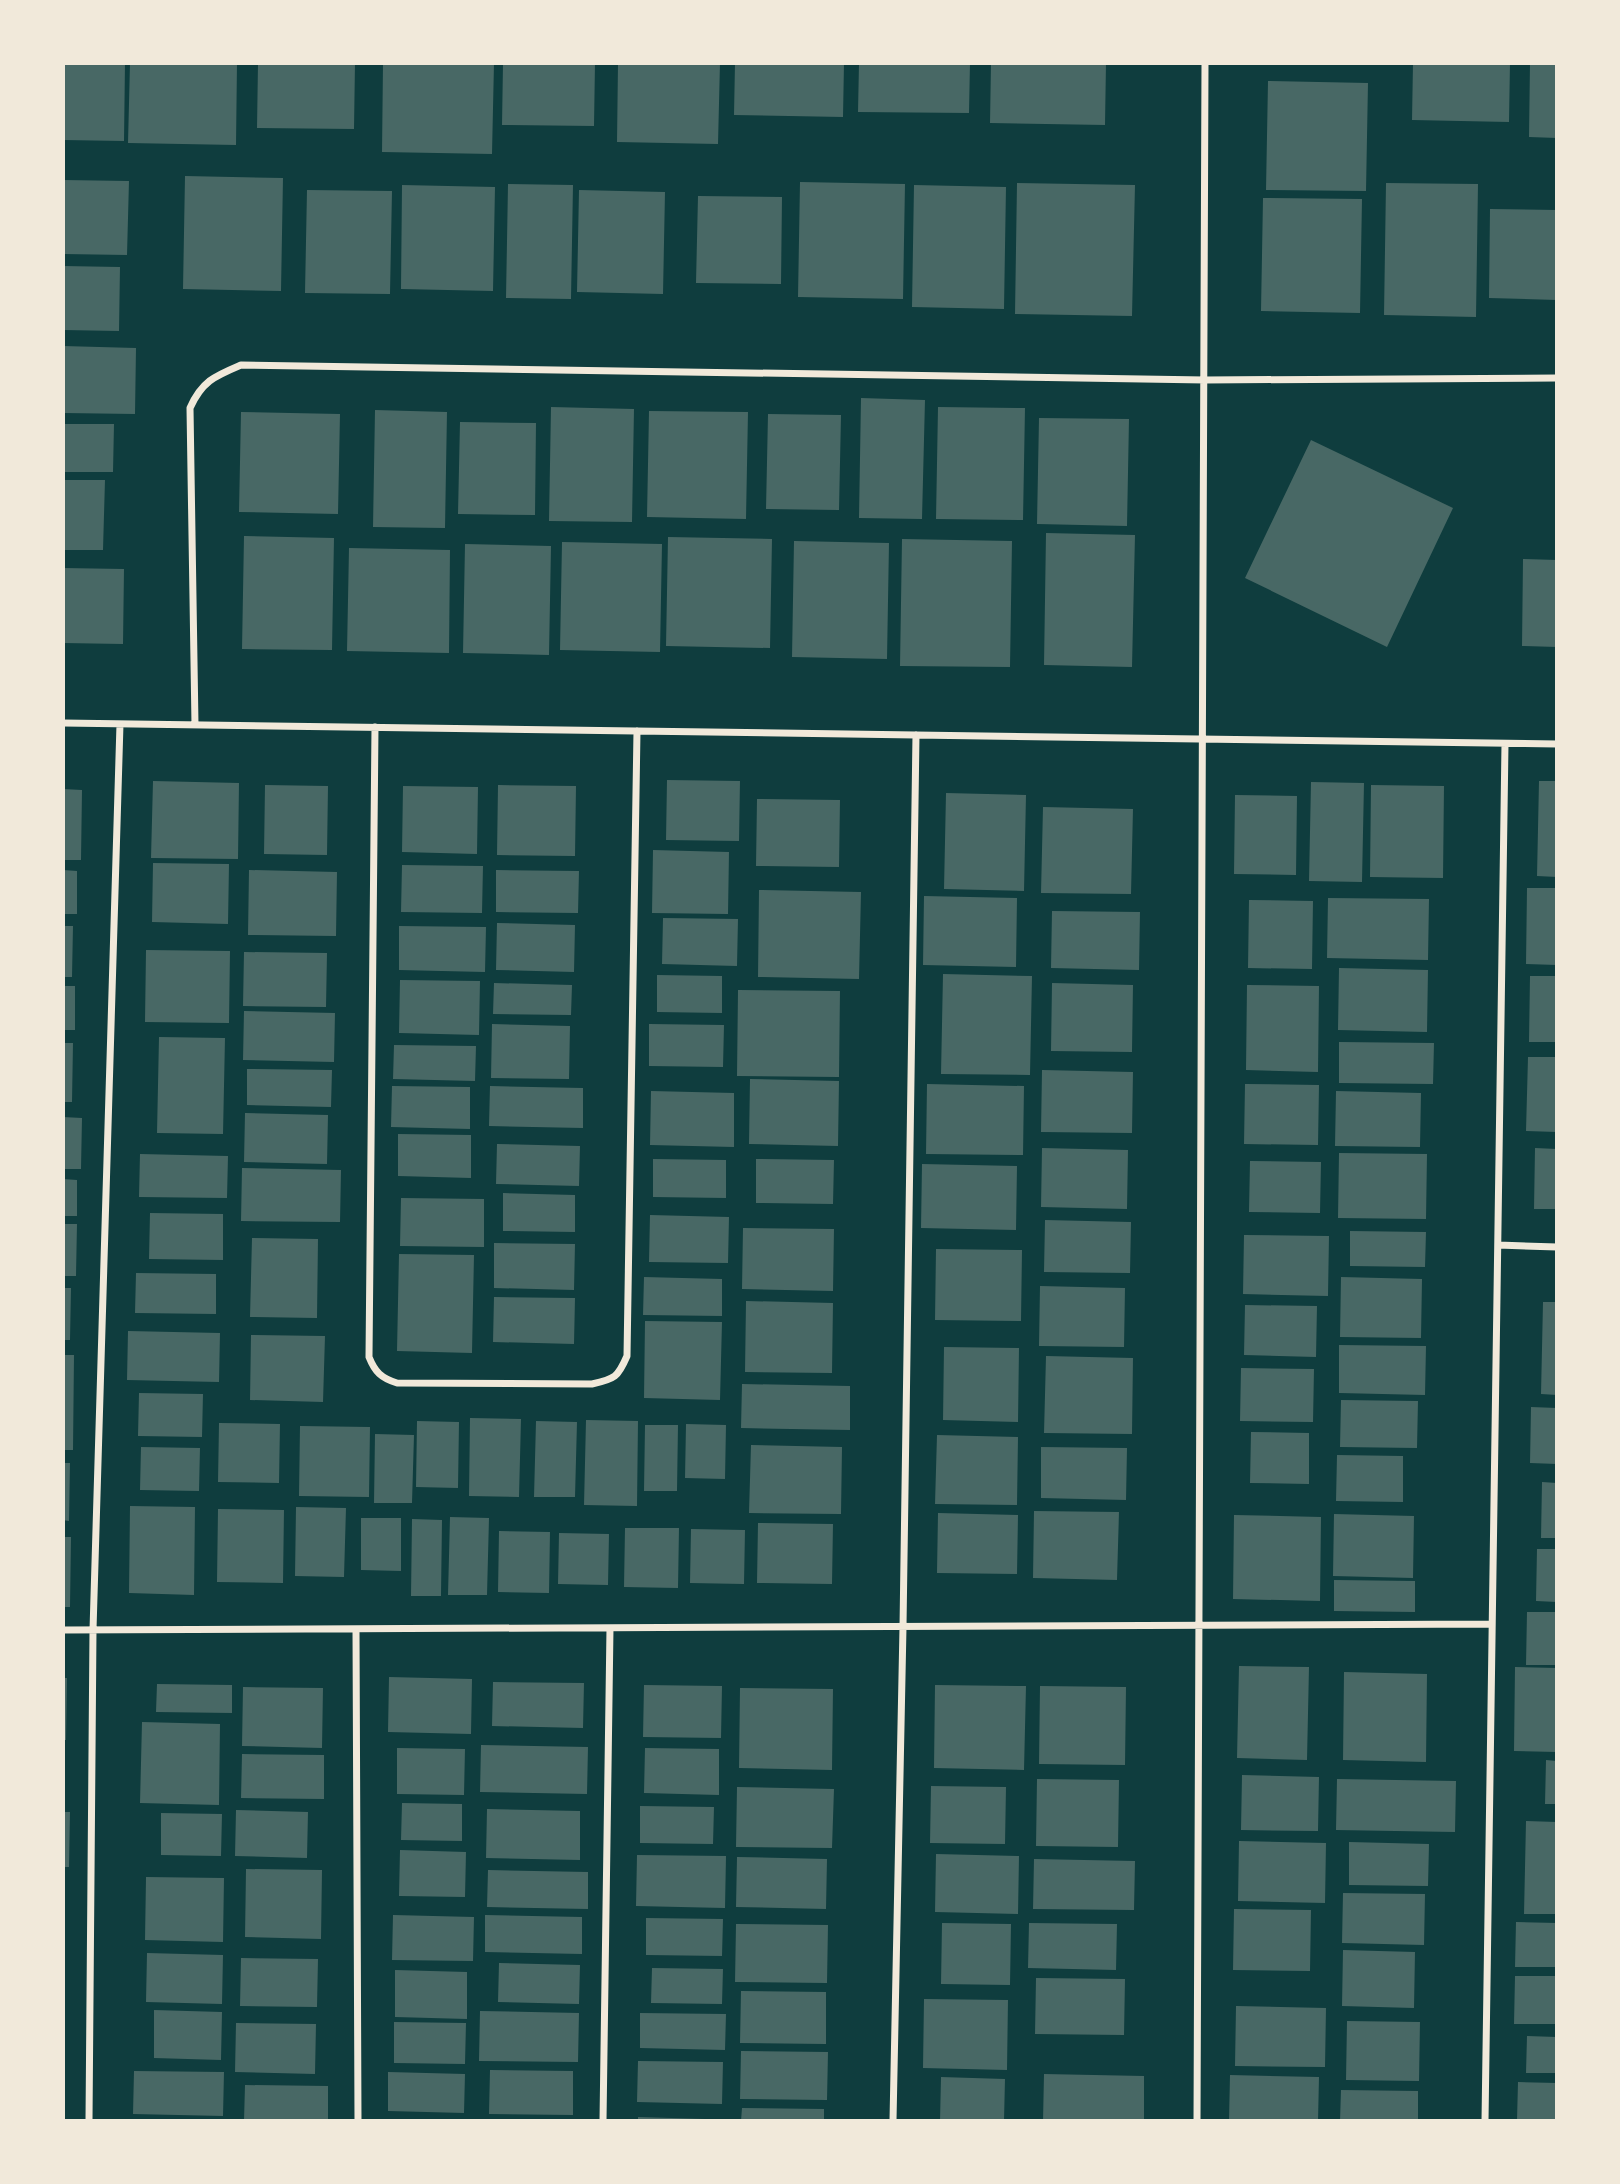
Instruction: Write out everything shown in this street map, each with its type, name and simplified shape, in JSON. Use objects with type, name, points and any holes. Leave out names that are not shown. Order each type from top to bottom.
[{"type":"street","points":[[1197,2121],[1205,63]]},
{"type":"street","points":[[195,725],[190,408],[197,393],[212,377],[241,365],[1205,380],[1557,378]]},
{"type":"street","points":[[63,723],[1557,744]]},
{"type":"street","points":[[89,2121],[93,1630],[120,724]]},
{"type":"street","points":[[375,727],[369,1357],[375,1370],[383,1378],[397,1383],[592,1384],[607,1381],[619,1373],[627,1356],[637,731]]},
{"type":"street","points":[[893,2121],[916,735]]},
{"type":"street","points":[[1485,2121],[1505,744]]},
{"type":"street","points":[[1498,1245],[1557,1247]]},
{"type":"street","points":[[63,1630],[1492,1624]]},
{"type":"street","points":[[603,2121],[610,1628]]},
{"type":"street","points":[[356,1629],[358,2121]]},
{"type":"building","points":[[63,63],[125,63],[124,141],[63,140]]},
{"type":"building","points":[[130,63],[237,63],[236,145],[128,143]]},
{"type":"building","points":[[258,63],[355,63],[354,129],[257,128]]},
{"type":"building","points":[[383,63],[494,63],[492,154],[382,152]]},
{"type":"building","points":[[503,63],[595,63],[594,126],[502,125]]},
{"type":"building","points":[[618,63],[720,63],[718,144],[617,142]]},
{"type":"building","points":[[735,63],[844,63],[843,117],[734,115]]},
{"type":"building","points":[[859,63],[970,63],[969,113],[858,112]]},
{"type":"building","points":[[991,63],[1106,63],[1105,125],[990,123]]},
{"type":"building","points":[[1413,63],[1510,63],[1509,122],[1412,120]]},
{"type":"building","points":[[1530,63],[1557,63],[1557,138],[1529,137]]},
{"type":"building","points":[[1268,81],[1368,83],[1366,191],[1266,190]]},
{"type":"building","points":[[185,176],[283,178],[281,291],[183,289]]},
{"type":"building","points":[[63,180],[129,181],[127,255],[63,254]]},
{"type":"building","points":[[800,182],[905,184],[903,299],[798,297]]},
{"type":"building","points":[[1017,183],[1135,185],[1132,316],[1015,314]]},
{"type":"building","points":[[1386,183],[1478,184],[1476,317],[1384,315]]},
{"type":"building","points":[[508,184],[573,185],[571,299],[506,298]]},
{"type":"building","points":[[402,185],[495,187],[493,291],[401,289]]},
{"type":"building","points":[[914,185],[1006,187],[1004,309],[912,307]]},
{"type":"building","points":[[307,190],[392,191],[390,294],[305,293]]},
{"type":"building","points":[[579,190],[665,192],[663,294],[577,292]]},
{"type":"building","points":[[698,196],[782,197],[781,284],[696,283]]},
{"type":"building","points":[[1263,198],[1362,199],[1360,313],[1261,311]]},
{"type":"building","points":[[1490,209],[1557,210],[1557,300],[1489,298]]},
{"type":"building","points":[[63,266],[120,267],[119,331],[63,330]]},
{"type":"building","points":[[63,346],[136,348],[135,414],[63,413]]},
{"type":"building","points":[[861,398],[925,400],[922,519],[859,518]]},
{"type":"building","points":[[551,407],[634,409],[632,522],[549,521]]},
{"type":"building","points":[[938,407],[1025,408],[1023,520],[936,519]]},
{"type":"building","points":[[375,410],[447,412],[445,528],[373,527]]},
{"type":"building","points":[[649,411],[748,412],[746,519],[647,517]]},
{"type":"building","points":[[241,412],[340,414],[338,514],[239,512]]},
{"type":"building","points":[[768,414],[841,415],[839,510],[766,509]]},
{"type":"building","points":[[1039,418],[1129,419],[1127,526],[1037,524]]},
{"type":"building","points":[[460,422],[536,423],[535,515],[458,514]]},
{"type":"building","points":[[63,424],[114,424],[113,472],[63,472]]},
{"type":"building","points":[[1311,440],[1453,508],[1387,647],[1245,578]]},
{"type":"building","points":[[63,480],[105,480],[103,550],[63,550]]},
{"type":"building","points":[[1046,533],[1135,535],[1132,667],[1044,665]]},
{"type":"building","points":[[244,536],[334,538],[332,650],[242,649]]},
{"type":"building","points":[[668,537],[772,539],[770,648],[666,646]]},
{"type":"building","points":[[902,539],[1012,541],[1010,667],[900,666]]},
{"type":"building","points":[[794,541],[889,543],[887,659],[792,657]]},
{"type":"building","points":[[562,542],[662,544],[660,652],[560,650]]},
{"type":"building","points":[[465,544],[551,546],[549,655],[463,653]]},
{"type":"building","points":[[349,548],[450,550],[449,653],[347,651]]},
{"type":"building","points":[[1523,559],[1557,560],[1557,647],[1522,646]]},
{"type":"building","points":[[63,568],[124,569],[123,644],[63,643]]},
{"type":"building","points":[[667,780],[740,781],[739,841],[666,840]]},
{"type":"building","points":[[153,781],[239,783],[238,859],[151,858]]},
{"type":"building","points":[[1539,781],[1557,781],[1557,877],[1537,876]]},
{"type":"building","points":[[1311,782],[1364,783],[1362,882],[1309,881]]},
{"type":"building","points":[[265,785],[328,786],[327,855],[264,854]]},
{"type":"building","points":[[498,785],[576,786],[575,856],[497,855]]},
{"type":"building","points":[[1371,785],[1444,786],[1443,878],[1370,877]]},
{"type":"building","points":[[403,786],[478,787],[477,854],[402,852]]},
{"type":"building","points":[[63,789],[82,790],[81,860],[63,860]]},
{"type":"building","points":[[946,793],[1026,795],[1024,891],[944,889]]},
{"type":"building","points":[[1235,795],[1297,796],[1296,875],[1234,874]]},
{"type":"building","points":[[757,799],[840,800],[839,867],[756,866]]},
{"type":"building","points":[[1043,807],[1133,809],[1131,894],[1041,893]]},
{"type":"building","points":[[653,850],[729,852],[728,914],[652,913]]},
{"type":"building","points":[[153,863],[229,864],[228,924],[152,922]]},
{"type":"building","points":[[402,865],[483,866],[482,913],[401,912]]},
{"type":"building","points":[[63,870],[77,871],[77,914],[63,914]]},
{"type":"building","points":[[249,870],[337,872],[336,936],[248,935]]},
{"type":"building","points":[[496,870],[579,871],[578,913],[496,912]]},
{"type":"building","points":[[1527,888],[1557,888],[1557,965],[1526,964]]},
{"type":"building","points":[[759,890],[861,892],[859,979],[758,977]]},
{"type":"building","points":[[924,896],[1017,898],[1016,967],[923,965]]},
{"type":"building","points":[[1328,898],[1429,899],[1428,960],[1327,958]]},
{"type":"building","points":[[1249,900],[1313,901],[1312,969],[1248,968]]},
{"type":"building","points":[[1052,911],[1140,912],[1139,970],[1051,968]]},
{"type":"building","points":[[663,918],[738,919],[737,966],[662,964]]},
{"type":"building","points":[[497,923],[575,925],[574,972],[496,970]]},
{"type":"building","points":[[63,926],[73,926],[72,977],[63,977]]},
{"type":"building","points":[[399,926],[486,927],[485,972],[399,970]]},
{"type":"building","points":[[146,950],[230,951],[229,1023],[145,1022]]},
{"type":"building","points":[[244,952],[327,953],[326,1007],[243,1006]]},
{"type":"building","points":[[1339,968],[1428,970],[1427,1032],[1338,1030]]},
{"type":"building","points":[[943,974],[1032,976],[1030,1075],[941,1074]]},
{"type":"building","points":[[657,975],[722,976],[722,1013],[657,1012]]},
{"type":"building","points":[[1530,976],[1557,976],[1557,1042],[1529,1042]]},
{"type":"building","points":[[400,980],[480,981],[479,1035],[399,1033]]},
{"type":"building","points":[[494,983],[572,985],[571,1015],[493,1014]]},
{"type":"building","points":[[1052,983],[1133,985],[1132,1052],[1051,1051]]},
{"type":"building","points":[[1247,985],[1319,986],[1318,1072],[1246,1070]]},
{"type":"building","points":[[63,986],[75,986],[75,1030],[63,1030]]},
{"type":"building","points":[[738,990],[840,991],[839,1077],[737,1076]]},
{"type":"building","points":[[244,1011],[335,1013],[334,1062],[243,1060]]},
{"type":"building","points":[[492,1024],[570,1026],[569,1079],[491,1078]]},
{"type":"building","points":[[649,1024],[724,1025],[723,1067],[649,1066]]},
{"type":"building","points":[[159,1037],[225,1038],[223,1134],[157,1133]]},
{"type":"building","points":[[1339,1042],[1434,1043],[1433,1084],[1339,1083]]},
{"type":"building","points":[[63,1043],[73,1043],[72,1102],[63,1102]]},
{"type":"building","points":[[394,1045],[476,1046],[475,1081],[393,1079]]},
{"type":"building","points":[[1528,1057],[1557,1057],[1557,1132],[1526,1131]]},
{"type":"building","points":[[247,1069],[332,1070],[331,1107],[247,1105]]},
{"type":"building","points":[[1042,1070],[1133,1072],[1132,1133],[1041,1132]]},
{"type":"building","points":[[750,1079],[839,1081],[838,1146],[749,1144]]},
{"type":"building","points":[[927,1084],[1024,1086],[1023,1155],[926,1154]]},
{"type":"building","points":[[1245,1084],[1319,1085],[1318,1145],[1244,1144]]},
{"type":"building","points":[[392,1086],[470,1087],[470,1129],[391,1127]]},
{"type":"building","points":[[490,1086],[583,1088],[583,1128],[489,1126]]},
{"type":"building","points":[[651,1091],[734,1093],[734,1147],[650,1145]]},
{"type":"building","points":[[1336,1091],[1421,1093],[1420,1147],[1335,1146]]},
{"type":"building","points":[[245,1113],[328,1115],[327,1164],[244,1162]]},
{"type":"building","points":[[63,1117],[82,1118],[81,1169],[63,1169]]},
{"type":"building","points":[[398,1134],[471,1135],[471,1178],[398,1176]]},
{"type":"building","points":[[497,1144],[580,1146],[579,1186],[496,1184]]},
{"type":"building","points":[[1042,1148],[1128,1150],[1127,1209],[1041,1207]]},
{"type":"building","points":[[1535,1148],[1557,1149],[1557,1209],[1534,1209]]},
{"type":"building","points":[[1339,1153],[1427,1154],[1426,1219],[1338,1218]]},
{"type":"building","points":[[140,1154],[228,1156],[227,1198],[139,1197]]},
{"type":"building","points":[[653,1159],[726,1160],[726,1198],[653,1197]]},
{"type":"building","points":[[756,1159],[834,1160],[833,1204],[756,1203]]},
{"type":"building","points":[[1250,1161],[1321,1162],[1320,1213],[1249,1212]]},
{"type":"building","points":[[922,1164],[1017,1166],[1016,1230],[921,1228]]},
{"type":"building","points":[[242,1168],[341,1170],[340,1222],[241,1221]]},
{"type":"building","points":[[63,1179],[77,1180],[77,1216],[63,1216]]},
{"type":"building","points":[[503,1193],[575,1195],[575,1232],[503,1231]]},
{"type":"building","points":[[401,1198],[484,1199],[484,1247],[400,1246]]},
{"type":"building","points":[[150,1213],[223,1214],[223,1260],[149,1259]]},
{"type":"building","points":[[650,1215],[729,1217],[728,1263],[649,1262]]},
{"type":"building","points":[[1045,1220],[1131,1222],[1130,1273],[1044,1272]]},
{"type":"building","points":[[63,1224],[77,1224],[76,1276],[63,1276]]},
{"type":"building","points":[[743,1228],[834,1229],[833,1291],[742,1289]]},
{"type":"building","points":[[1350,1231],[1426,1232],[1425,1267],[1350,1266]]},
{"type":"building","points":[[1244,1235],[1329,1236],[1328,1296],[1243,1294]]},
{"type":"building","points":[[252,1238],[318,1239],[317,1318],[250,1317]]},
{"type":"building","points":[[494,1243],[575,1244],[574,1290],[494,1288]]},
{"type":"building","points":[[936,1249],[1022,1250],[1021,1321],[935,1320]]},
{"type":"building","points":[[399,1254],[474,1255],[472,1353],[397,1351]]},
{"type":"building","points":[[136,1273],[216,1274],[216,1314],[135,1313]]},
{"type":"building","points":[[644,1277],[722,1279],[722,1316],[643,1315]]},
{"type":"building","points":[[1341,1277],[1422,1279],[1421,1338],[1340,1337]]},
{"type":"building","points":[[1040,1286],[1125,1288],[1124,1347],[1039,1346]]},
{"type":"building","points":[[63,1288],[71,1288],[70,1340],[63,1340]]},
{"type":"building","points":[[494,1297],[575,1298],[574,1344],[493,1342]]},
{"type":"building","points":[[746,1301],[833,1303],[832,1373],[745,1372]]},
{"type":"building","points":[[1543,1302],[1557,1302],[1557,1395],[1541,1394]]},
{"type":"building","points":[[1245,1305],[1317,1306],[1316,1357],[1244,1355]]},
{"type":"building","points":[[645,1321],[722,1322],[720,1400],[644,1398]]},
{"type":"building","points":[[128,1331],[220,1333],[219,1382],[127,1380]]},
{"type":"building","points":[[251,1335],[325,1336],[323,1402],[250,1400]]},
{"type":"building","points":[[1339,1345],[1426,1346],[1425,1395],[1339,1393]]},
{"type":"building","points":[[944,1347],[1019,1348],[1018,1422],[943,1420]]},
{"type":"building","points":[[63,1355],[74,1355],[73,1450],[63,1450]]},
{"type":"building","points":[[1046,1356],[1133,1358],[1132,1434],[1044,1433]]},
{"type":"building","points":[[1241,1368],[1314,1369],[1313,1422],[1240,1421]]},
{"type":"building","points":[[742,1384],[850,1386],[850,1430],[741,1428]]},
{"type":"building","points":[[139,1393],[203,1394],[202,1437],[138,1436]]},
{"type":"building","points":[[1341,1400],[1418,1401],[1417,1448],[1340,1447]]},
{"type":"building","points":[[1531,1407],[1557,1408],[1557,1464],[1530,1463]]},
{"type":"building","points":[[470,1418],[521,1419],[519,1497],[469,1496]]},
{"type":"building","points":[[586,1420],[638,1421],[637,1506],[584,1505]]},
{"type":"building","points":[[417,1421],[459,1422],[458,1488],[416,1487]]},
{"type":"building","points":[[536,1421],[577,1422],[575,1497],[534,1497]]},
{"type":"building","points":[[219,1423],[280,1424],[279,1483],[218,1482]]},
{"type":"building","points":[[686,1424],[726,1425],[725,1479],[685,1478]]},
{"type":"building","points":[[645,1425],[678,1425],[677,1491],[644,1491]]},
{"type":"building","points":[[300,1426],[370,1427],[369,1497],[299,1496]]},
{"type":"building","points":[[1251,1432],[1309,1433],[1309,1484],[1250,1483]]},
{"type":"building","points":[[375,1434],[414,1435],[412,1503],[374,1503]]},
{"type":"building","points":[[937,1435],[1018,1437],[1017,1505],[935,1504]]},
{"type":"building","points":[[751,1445],[842,1447],[841,1514],[749,1513]]},
{"type":"building","points":[[141,1447],[200,1448],[199,1491],[140,1490]]},
{"type":"building","points":[[1041,1447],[1127,1448],[1126,1500],[1041,1498]]},
{"type":"building","points":[[1337,1455],[1403,1456],[1403,1502],[1336,1501]]},
{"type":"building","points":[[63,1463],[70,1463],[69,1521],[63,1520]]},
{"type":"building","points":[[1542,1482],[1557,1483],[1557,1538],[1541,1538]]},
{"type":"building","points":[[130,1506],[195,1507],[194,1595],[129,1593]]},
{"type":"building","points":[[296,1507],[346,1508],[344,1577],[295,1576]]},
{"type":"building","points":[[218,1509],[284,1510],[283,1583],[217,1582]]},
{"type":"building","points":[[1034,1511],[1119,1512],[1117,1580],[1033,1578]]},
{"type":"building","points":[[938,1513],[1018,1515],[1017,1574],[937,1573]]},
{"type":"building","points":[[1334,1514],[1414,1516],[1413,1578],[1333,1576]]},
{"type":"building","points":[[1234,1515],[1321,1517],[1320,1601],[1233,1599]]},
{"type":"building","points":[[450,1517],[489,1518],[487,1595],[448,1595]]},
{"type":"building","points":[[361,1518],[401,1518],[401,1571],[361,1570]]},
{"type":"building","points":[[412,1519],[442,1520],[441,1596],[411,1596]]},
{"type":"building","points":[[758,1523],[833,1524],[832,1584],[757,1583]]},
{"type":"building","points":[[625,1528],[679,1528],[678,1588],[624,1587]]},
{"type":"building","points":[[691,1529],[745,1530],[744,1584],[690,1583]]},
{"type":"building","points":[[499,1531],[550,1532],[549,1593],[498,1592]]},
{"type":"building","points":[[559,1533],[609,1534],[608,1585],[558,1584]]},
{"type":"building","points":[[63,1537],[71,1537],[70,1607],[63,1607]]},
{"type":"building","points":[[1537,1549],[1557,1549],[1557,1602],[1536,1601]]},
{"type":"building","points":[[1334,1580],[1415,1581],[1415,1612],[1334,1611]]},
{"type":"building","points":[[1527,1612],[1557,1612],[1557,1665],[1526,1665]]},
{"type":"building","points":[[1239,1666],[1309,1667],[1307,1760],[1237,1758]]},
{"type":"building","points":[[1515,1667],[1557,1668],[1557,1752],[1514,1751]]},
{"type":"building","points":[[1344,1672],[1427,1674],[1426,1762],[1343,1760]]},
{"type":"building","points":[[389,1677],[472,1679],[471,1734],[388,1732]]},
{"type":"building","points":[[63,1678],[67,1678],[66,1740],[63,1740]]},
{"type":"building","points":[[493,1682],[584,1683],[583,1728],[492,1726]]},
{"type":"building","points":[[157,1684],[232,1685],[232,1713],[156,1712]]},
{"type":"building","points":[[644,1685],[722,1686],[721,1738],[643,1737]]},
{"type":"building","points":[[935,1685],[1026,1686],[1024,1770],[934,1768]]},
{"type":"building","points":[[1040,1686],[1126,1687],[1125,1765],[1039,1764]]},
{"type":"building","points":[[243,1687],[323,1688],[322,1748],[242,1746]]},
{"type":"building","points":[[740,1688],[833,1689],[832,1770],[739,1768]]},
{"type":"building","points":[[142,1722],[220,1724],[219,1805],[140,1803]]},
{"type":"building","points":[[481,1745],[588,1747],[587,1794],[480,1792]]},
{"type":"building","points":[[397,1748],[465,1749],[464,1795],[397,1794]]},
{"type":"building","points":[[645,1748],[719,1749],[719,1795],[644,1793]]},
{"type":"building","points":[[242,1754],[324,1755],[324,1799],[241,1798]]},
{"type":"building","points":[[1546,1760],[1557,1761],[1557,1804],[1545,1804]]},
{"type":"building","points":[[1242,1775],[1319,1777],[1318,1831],[1241,1830]]},
{"type":"building","points":[[1037,1779],[1119,1780],[1118,1847],[1036,1846]]},
{"type":"building","points":[[1337,1779],[1456,1781],[1455,1832],[1336,1830]]},
{"type":"building","points":[[931,1786],[1006,1787],[1005,1844],[930,1843]]},
{"type":"building","points":[[737,1787],[834,1789],[832,1848],[736,1847]]},
{"type":"building","points":[[402,1803],[462,1804],[462,1841],[401,1840]]},
{"type":"building","points":[[640,1806],[714,1807],[713,1844],[640,1843]]},
{"type":"building","points":[[487,1809],[580,1811],[580,1860],[486,1858]]},
{"type":"building","points":[[236,1810],[308,1812],[307,1858],[235,1856]]},
{"type":"building","points":[[63,1812],[70,1812],[69,1867],[63,1867]]},
{"type":"building","points":[[161,1813],[222,1814],[221,1856],[161,1855]]},
{"type":"building","points":[[1526,1821],[1557,1822],[1557,1914],[1524,1914]]},
{"type":"building","points":[[1239,1841],[1326,1843],[1325,1903],[1238,1901]]},
{"type":"building","points":[[1349,1842],[1429,1844],[1428,1886],[1349,1885]]},
{"type":"building","points":[[400,1850],[466,1852],[465,1897],[399,1896]]},
{"type":"building","points":[[936,1854],[1019,1856],[1018,1914],[935,1912]]},
{"type":"building","points":[[637,1855],[726,1856],[725,1908],[636,1906]]},
{"type":"building","points":[[737,1857],[827,1859],[826,1909],[736,1907]]},
{"type":"building","points":[[1034,1859],[1135,1861],[1134,1910],[1033,1909]]},
{"type":"building","points":[[246,1869],[322,1870],[321,1939],[245,1937]]},
{"type":"building","points":[[488,1870],[588,1872],[588,1909],[487,1907]]},
{"type":"building","points":[[146,1877],[224,1878],[223,1942],[145,1940]]},
{"type":"building","points":[[1343,1893],[1425,1894],[1424,1945],[1342,1943]]},
{"type":"building","points":[[1234,1909],[1311,1910],[1310,1971],[1233,1970]]},
{"type":"building","points":[[393,1915],[474,1917],[473,1961],[392,1960]]},
{"type":"building","points":[[485,1915],[582,1917],[582,1954],[485,1952]]},
{"type":"building","points":[[646,1918],[723,1919],[722,1956],[646,1955]]},
{"type":"building","points":[[1516,1922],[1557,1923],[1557,1967],[1515,1967]]},
{"type":"building","points":[[942,1923],[1011,1924],[1010,1985],[941,1984]]},
{"type":"building","points":[[1029,1923],[1117,1924],[1116,1970],[1028,1968]]},
{"type":"building","points":[[736,1924],[828,1925],[827,1983],[735,1982]]},
{"type":"building","points":[[1343,1950],[1415,1952],[1414,2008],[1342,2006]]},
{"type":"building","points":[[147,1953],[223,1955],[222,2004],[146,2002]]},
{"type":"building","points":[[241,1958],[318,1959],[317,2007],[240,2006]]},
{"type":"building","points":[[499,1963],[580,1965],[579,2004],[498,2002]]},
{"type":"building","points":[[652,1968],[723,1969],[722,2004],[651,2003]]},
{"type":"building","points":[[395,1970],[467,1972],[467,2019],[395,2017]]},
{"type":"building","points":[[1515,1976],[1557,1976],[1557,2024],[1514,2024]]},
{"type":"building","points":[[1036,1978],[1125,1979],[1124,2035],[1035,2034]]},
{"type":"building","points":[[741,1991],[826,1992],[826,2044],[740,2043]]},
{"type":"building","points":[[924,1999],[1008,2000],[1007,2070],[923,2068]]},
{"type":"building","points":[[1236,2006],[1326,2008],[1325,2067],[1235,2066]]},
{"type":"building","points":[[154,2010],[222,2012],[221,2060],[154,2058]]},
{"type":"building","points":[[480,2011],[579,2013],[578,2062],[479,2061]]},
{"type":"building","points":[[640,2013],[726,2014],[725,2050],[640,2048]]},
{"type":"building","points":[[1347,2021],[1420,2022],[1419,2081],[1346,2080]]},
{"type":"building","points":[[394,2022],[466,2023],[465,2064],[394,2063]]},
{"type":"building","points":[[236,2023],[316,2024],[315,2074],[235,2072]]},
{"type":"building","points":[[1527,2036],[1557,2037],[1557,2073],[1526,2073]]},
{"type":"building","points":[[741,2051],[828,2052],[827,2100],[740,2099]]},
{"type":"building","points":[[638,2061],[723,2062],[722,2104],[637,2102]]},
{"type":"building","points":[[490,2070],[573,2071],[573,2115],[489,2114]]},
{"type":"building","points":[[134,2071],[224,2072],[223,2116],[133,2114]]},
{"type":"building","points":[[388,2072],[465,2074],[464,2113],[388,2111]]},
{"type":"building","points":[[1044,2074],[1144,2076],[1144,2121],[1043,2121]]},
{"type":"building","points":[[1230,2075],[1319,2077],[1318,2121],[1229,2121]]},
{"type":"building","points":[[941,2077],[1005,2079],[1004,2121],[940,2121]]},
{"type":"building","points":[[1518,2082],[1557,2083],[1557,2120],[1517,2120]]},
{"type":"building","points":[[245,2085],[328,2086],[328,2121],[244,2121]]},
{"type":"building","points":[[1341,2090],[1418,2091],[1418,2121],[1340,2121]]},
{"type":"building","points":[[742,2108],[824,2109],[824,2121],[741,2121]]},
{"type":"building","points":[[638,2117],[705,2119],[705,2121],[638,2121]]}]
